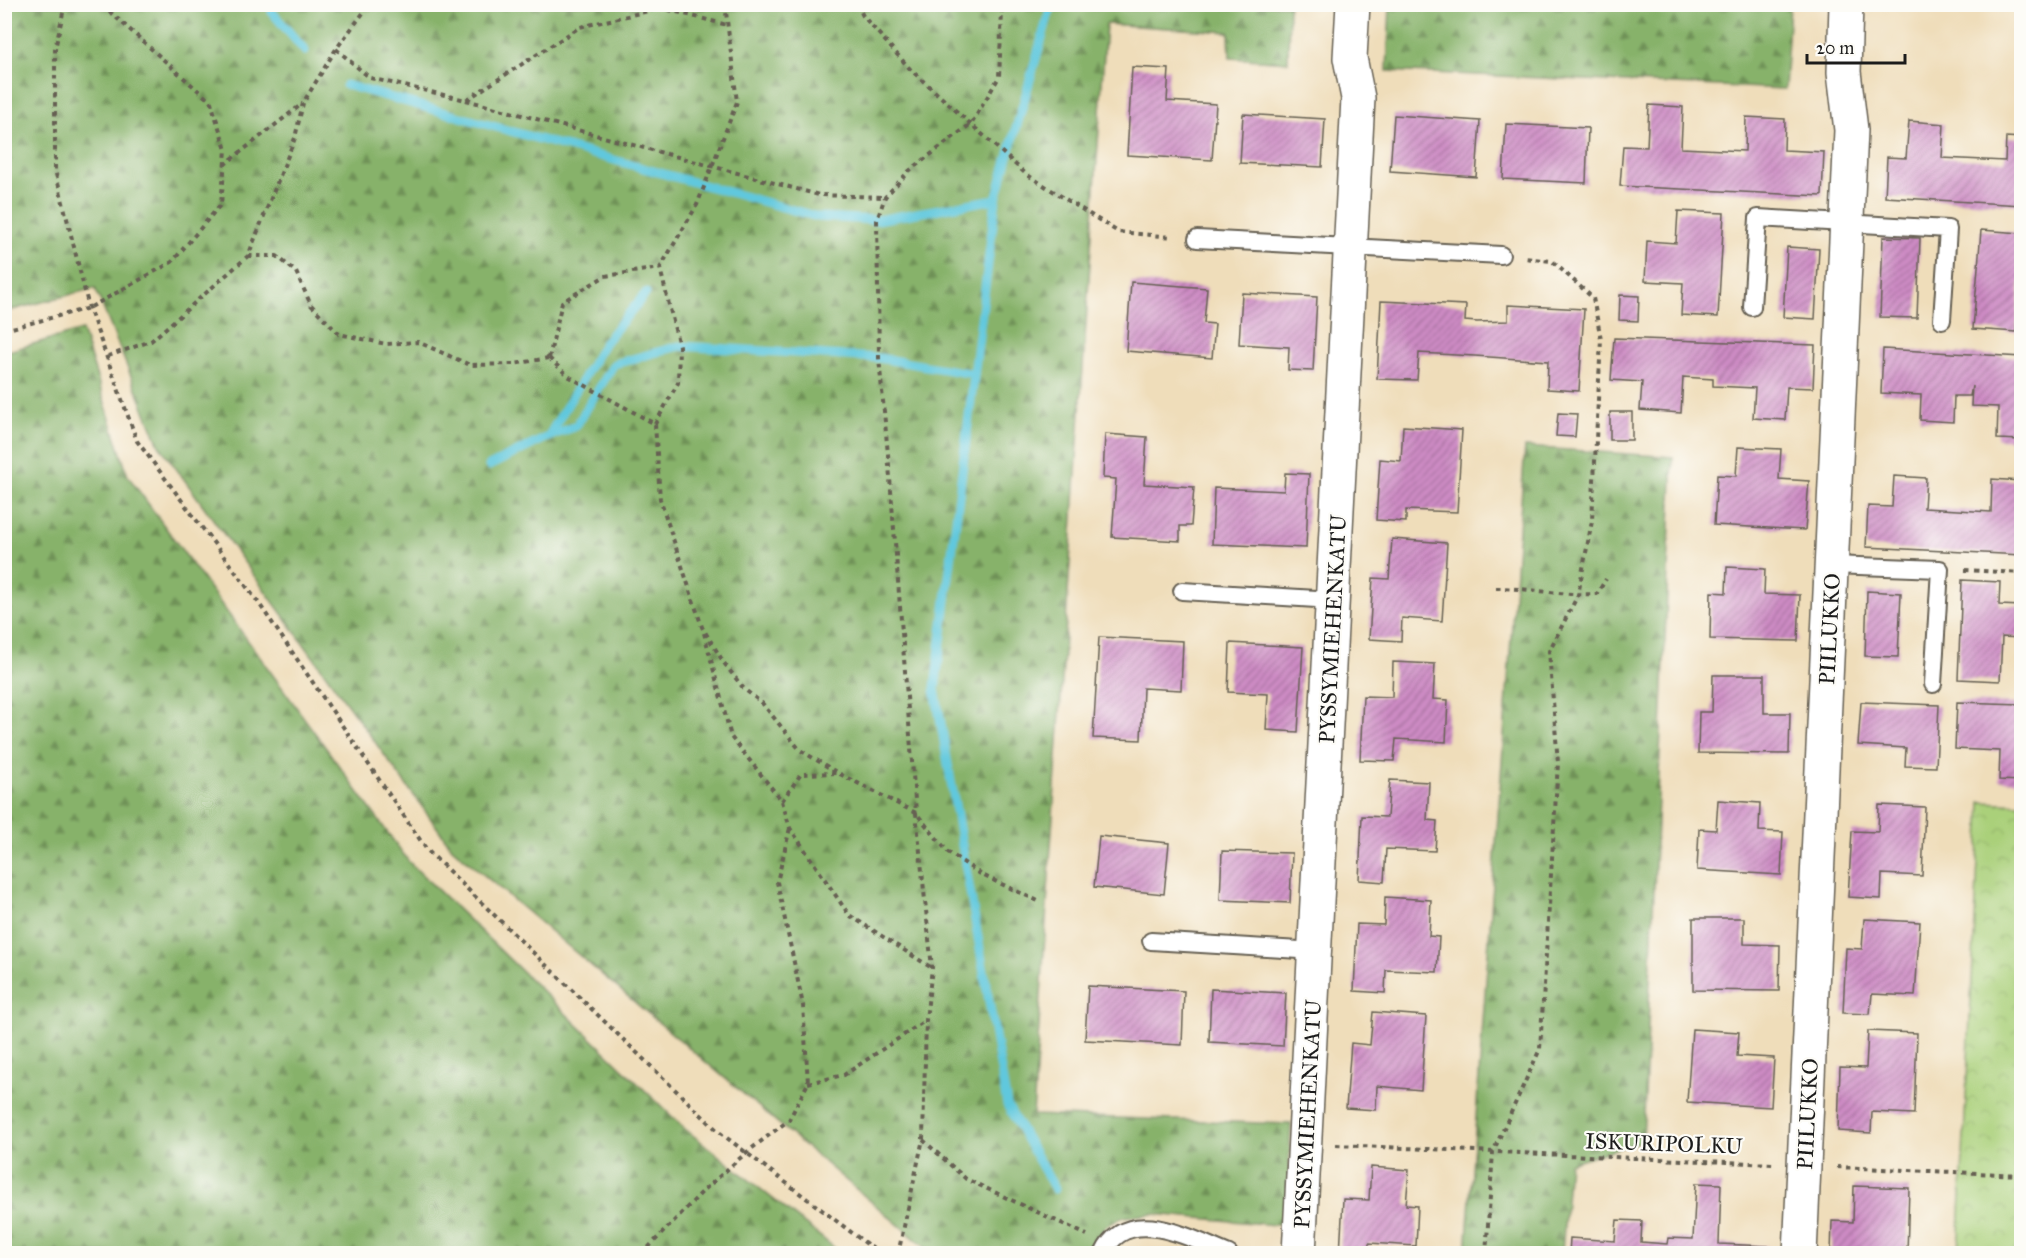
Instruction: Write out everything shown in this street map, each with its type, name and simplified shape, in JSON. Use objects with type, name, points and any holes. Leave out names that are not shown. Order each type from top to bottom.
[{"type":"street","name":"PYSSYMIEHENKATU","points":[[1299,1254],[1358,98],[1350,58],[1353,4]]},
{"type":"street","name":"PIILUKKO","points":[[1800,1254],[1851,130],[1844,72],[1846,4]]},
{"type":"lane","points":[[1752,307],[1758,218],[1847,222],[1948,229],[1942,320]]},
{"type":"lane","points":[[1197,239],[1501,255]]},
{"type":"lane","points":[[1832,565],[1940,569],[1934,684]]},
{"type":"lane","points":[[1182,591],[1333,600]]},
{"type":"lane","points":[[1151,941],[1316,951]]},
{"type":"lane","points":[[1106,1249],[1123,1230],[1148,1226],[1175,1233],[1229,1254]]},
{"type":"path","points":[[65,4],[55,49],[55,170],[89,308],[137,441],[258,602],[427,850],[719,1132],[880,1254]]},
{"type":"path","points":[[4,330],[89,308],[172,262],[221,204],[226,150],[211,102],[101,4]]},
{"type":"path","points":[[108,356],[151,341],[248,256],[296,138],[303,103],[336,49],[370,4]]},
{"type":"path","points":[[724,4],[737,102],[697,205],[660,268],[679,346],[678,383],[656,424],[660,499],[702,627],[730,737],[782,801],[790,828],[849,915],[932,968]]},
{"type":"path","points":[[856,4],[863,16],[911,70],[1026,174],[1118,231],[1197,239]]},
{"type":"path","points":[[898,1254],[923,1140],[926,1020],[932,968],[916,813],[879,358],[877,220],[885,197],[909,171],[972,123],[999,77],[1001,4]]},
{"type":"path","points":[[466,100],[580,27],[660,6],[727,25]]},
{"type":"path","points":[[336,49],[370,78],[466,100],[819,195],[885,197]]},
{"type":"path","points":[[224,165],[303,103]]},
{"type":"path","points":[[1486,1254],[1493,1152],[1540,1049],[1558,763],[1549,651],[1578,595],[1592,521],[1601,339],[1593,298],[1552,261],[1501,255]]},
{"type":"path","points":[[248,256],[277,256],[296,272],[311,305],[339,334],[386,344],[417,342],[470,365],[514,364],[549,358]]},
{"type":"path","points":[[549,358],[562,302],[605,276],[660,268]]},
{"type":"path","points":[[549,358],[568,376],[656,424]]},
{"type":"path","points":[[1940,569],[2022,573]]},
{"type":"path","points":[[1496,588],[1525,588],[1578,595],[1597,594],[1606,579]]},
{"type":"path","points":[[702,627],[724,663],[744,689],[762,703],[800,750],[838,773],[916,813],[948,852],[982,875],[1038,901]]},
{"type":"path","points":[[782,801],[801,774],[838,773]]},
{"type":"path","points":[[642,1254],[703,1191],[747,1152],[789,1120],[808,1083],[802,1005],[777,882],[790,828]]},
{"type":"path","points":[[808,1083],[844,1075],[926,1020]]},
{"type":"path","points":[[923,1140],[966,1179],[1106,1249]]},
{"type":"path","name":"ISKURIPOLKU","points":[[1306,1144],[2022,1175]]},
{"type":"green space","points":[[5,5],[1289,5],[1288,62],[1230,58],[1229,32],[1106,24],[1033,1115],[1291,1124],[1286,1226],[1153,1214],[1123,1217],[1106,1226],[1090,1253],[932,1253],[452,848],[159,445],[95,288],[5,312]]},
{"type":"green space","points":[[1390,5],[1790,5],[1785,89],[1387,71]]},
{"type":"green space","points":[[82,330],[128,476],[409,862],[685,1129],[841,1253],[5,1253],[5,352]]},
{"type":"green space","points":[[1525,447],[1673,457],[1643,1141],[1569,1163],[1562,1253],[1466,1253]]},
{"type":"green space","points":[[1981,802],[2021,804],[2021,1253],[1958,1253]]},
{"type":"building","points":[[1132,67],[1169,69],[1167,101],[1216,104],[1212,160],[1127,155]]},
{"type":"building","points":[[1649,105],[1683,107],[1681,148],[1745,151],[1746,117],[1785,119],[1784,150],[1824,152],[1822,196],[1620,186],[1623,146],[1647,147]]},
{"type":"building","points":[[1243,114],[1325,119],[1322,167],[1240,163]]},
{"type":"building","points":[[1394,115],[1480,121],[1476,177],[1390,171]]},
{"type":"building","points":[[1909,121],[1944,124],[1942,158],[2005,161],[2006,137],[2022,138],[2022,205],[1885,197],[1887,157],[1906,158]]},
{"type":"building","points":[[1506,124],[1588,128],[1586,183],[1503,179]]},
{"type":"building","points":[[1678,211],[1724,213],[1718,317],[1681,315],[1683,283],[1645,281],[1647,241],[1676,243]]},
{"type":"building","points":[[1981,230],[2021,233],[2019,255],[2022,255],[2022,283],[2020,282],[2016,332],[1973,329]]},
{"type":"building","points":[[1883,237],[1920,238],[1917,318],[1880,317]]},
{"type":"building","points":[[1787,247],[1819,249],[1815,319],[1783,317]]},
{"type":"building","points":[[1131,282],[1207,288],[1204,323],[1215,324],[1212,358],[1126,351]]},
{"type":"building","points":[[1242,293],[1317,297],[1313,371],[1288,370],[1289,347],[1239,344]]},
{"type":"building","points":[[1620,295],[1639,296],[1638,321],[1619,320]]},
{"type":"building","points":[[1381,301],[1466,305],[1465,321],[1477,322],[1508,321],[1508,305],[1584,309],[1579,391],[1547,389],[1548,361],[1475,356],[1419,353],[1417,380],[1377,379]]},
{"type":"building","points":[[1614,338],[1815,345],[1813,388],[1787,387],[1785,420],[1753,418],[1755,388],[1713,386],[1713,379],[1683,377],[1681,413],[1640,410],[1642,382],[1611,380]]},
{"type":"building","points":[[1883,349],[2022,357],[2022,440],[1997,439],[1998,407],[1971,406],[1972,386],[1970,396],[1954,396],[1953,422],[1920,420],[1921,395],[1881,393]]},
{"type":"building","points":[[1610,412],[1632,412],[1632,440],[1610,440]]},
{"type":"building","points":[[1558,413],[1577,414],[1575,437],[1556,436]]},
{"type":"building","points":[[1403,426],[1462,430],[1457,512],[1406,510],[1406,522],[1376,520],[1380,459],[1401,461]]},
{"type":"building","points":[[1105,434],[1147,437],[1144,484],[1194,487],[1191,526],[1180,526],[1180,541],[1112,537],[1116,479],[1103,478]]},
{"type":"building","points":[[1738,447],[1781,449],[1779,479],[1809,481],[1805,530],[1714,525],[1717,475],[1736,476]]},
{"type":"building","points":[[1285,473],[1309,474],[1306,548],[1212,544],[1214,488],[1284,491]]},
{"type":"building","points":[[1894,476],[1926,478],[1924,508],[1991,512],[1992,479],[2021,481],[2022,555],[1866,547],[1868,506],[1892,507]]},
{"type":"building","points":[[1392,539],[1447,543],[1442,621],[1402,618],[1401,641],[1369,639],[1373,578],[1389,579]]},
{"type":"building","points":[[1727,567],[1765,569],[1764,594],[1800,595],[1798,641],[1710,639],[1711,592],[1726,593]]},
{"type":"building","points":[[1962,580],[2000,582],[1999,605],[2022,606],[2022,638],[2002,637],[2000,681],[1958,679]]},
{"type":"building","points":[[1867,591],[1901,593],[1898,657],[1865,656]]},
{"type":"building","points":[[1099,637],[1183,641],[1181,690],[1143,688],[1141,740],[1093,738]]},
{"type":"building","points":[[1230,643],[1303,647],[1298,732],[1266,730],[1268,694],[1228,692]]},
{"type":"building","points":[[1393,662],[1435,664],[1433,699],[1448,700],[1446,742],[1396,739],[1394,761],[1360,760],[1363,696],[1392,697]]},
{"type":"building","points":[[1713,675],[1764,675],[1764,713],[1790,713],[1789,754],[1698,753],[1699,712],[1712,712]]},
{"type":"building","points":[[1861,702],[1939,705],[1936,767],[1905,766],[1906,748],[1858,745]]},
{"type":"building","points":[[1957,702],[2022,704],[2022,781],[1999,780],[2000,751],[1955,749]]},
{"type":"building","points":[[1390,780],[1429,782],[1427,820],[1437,821],[1435,851],[1386,849],[1384,882],[1359,880],[1362,816],[1387,817]]},
{"type":"building","points":[[1718,800],[1760,803],[1759,831],[1783,832],[1781,875],[1697,870],[1699,829],[1716,830]]},
{"type":"building","points":[[1879,805],[1925,807],[1922,876],[1882,874],[1881,899],[1848,897],[1852,831],[1878,832]]},
{"type":"building","points":[[1099,836],[1169,843],[1164,894],[1094,887]]},
{"type":"building","points":[[1222,851],[1292,853],[1290,903],[1220,900]]},
{"type":"building","points":[[1385,897],[1431,900],[1429,936],[1439,937],[1437,972],[1386,970],[1385,993],[1354,991],[1357,924],[1384,925]]},
{"type":"building","points":[[1693,918],[1744,918],[1744,944],[1780,945],[1779,991],[1693,990]]},
{"type":"building","points":[[1864,919],[1920,922],[1915,996],[1872,994],[1870,1014],[1843,1013],[1846,948],[1862,949]]},
{"type":"building","points":[[1088,986],[1184,991],[1182,1045],[1085,1040]]},
{"type":"building","points":[[1211,989],[1286,993],[1283,1046],[1209,1042]]},
{"type":"building","points":[[1373,1012],[1426,1016],[1421,1090],[1377,1086],[1376,1110],[1346,1108],[1351,1043],[1370,1045]]},
{"type":"building","points":[[1692,1029],[1739,1032],[1737,1056],[1774,1058],[1771,1107],[1687,1102]]},
{"type":"building","points":[[1868,1031],[1917,1033],[1914,1114],[1872,1112],[1871,1133],[1838,1131],[1840,1067],[1866,1068]]},
{"type":"building","points":[[1371,1167],[1409,1170],[1406,1205],[1418,1206],[1416,1246],[1369,1243],[1368,1254],[1340,1254],[1343,1199],[1369,1200]]},
{"type":"building","points":[[1696,1183],[1721,1184],[1719,1244],[1768,1246],[1768,1254],[1569,1254],[1570,1238],[1615,1241],[1617,1220],[1642,1221],[1641,1242],[1667,1244],[1668,1238],[1693,1239]]},
{"type":"building","points":[[1854,1186],[1909,1188],[1907,1254],[1831,1254],[1832,1221],[1853,1222]]},
{"type":"waterway","points":[[1054,4],[1049,13],[996,199],[935,689],[1007,1105],[1055,1189]]},
{"type":"waterway","points":[[272,12],[305,51]]},
{"type":"waterway","points":[[346,85],[818,217],[877,220],[996,199]]},
{"type":"waterway","points":[[548,437],[605,342],[646,293]]},
{"type":"waterway","points":[[489,466],[576,426],[614,364],[679,346],[879,358],[974,374]]}]
